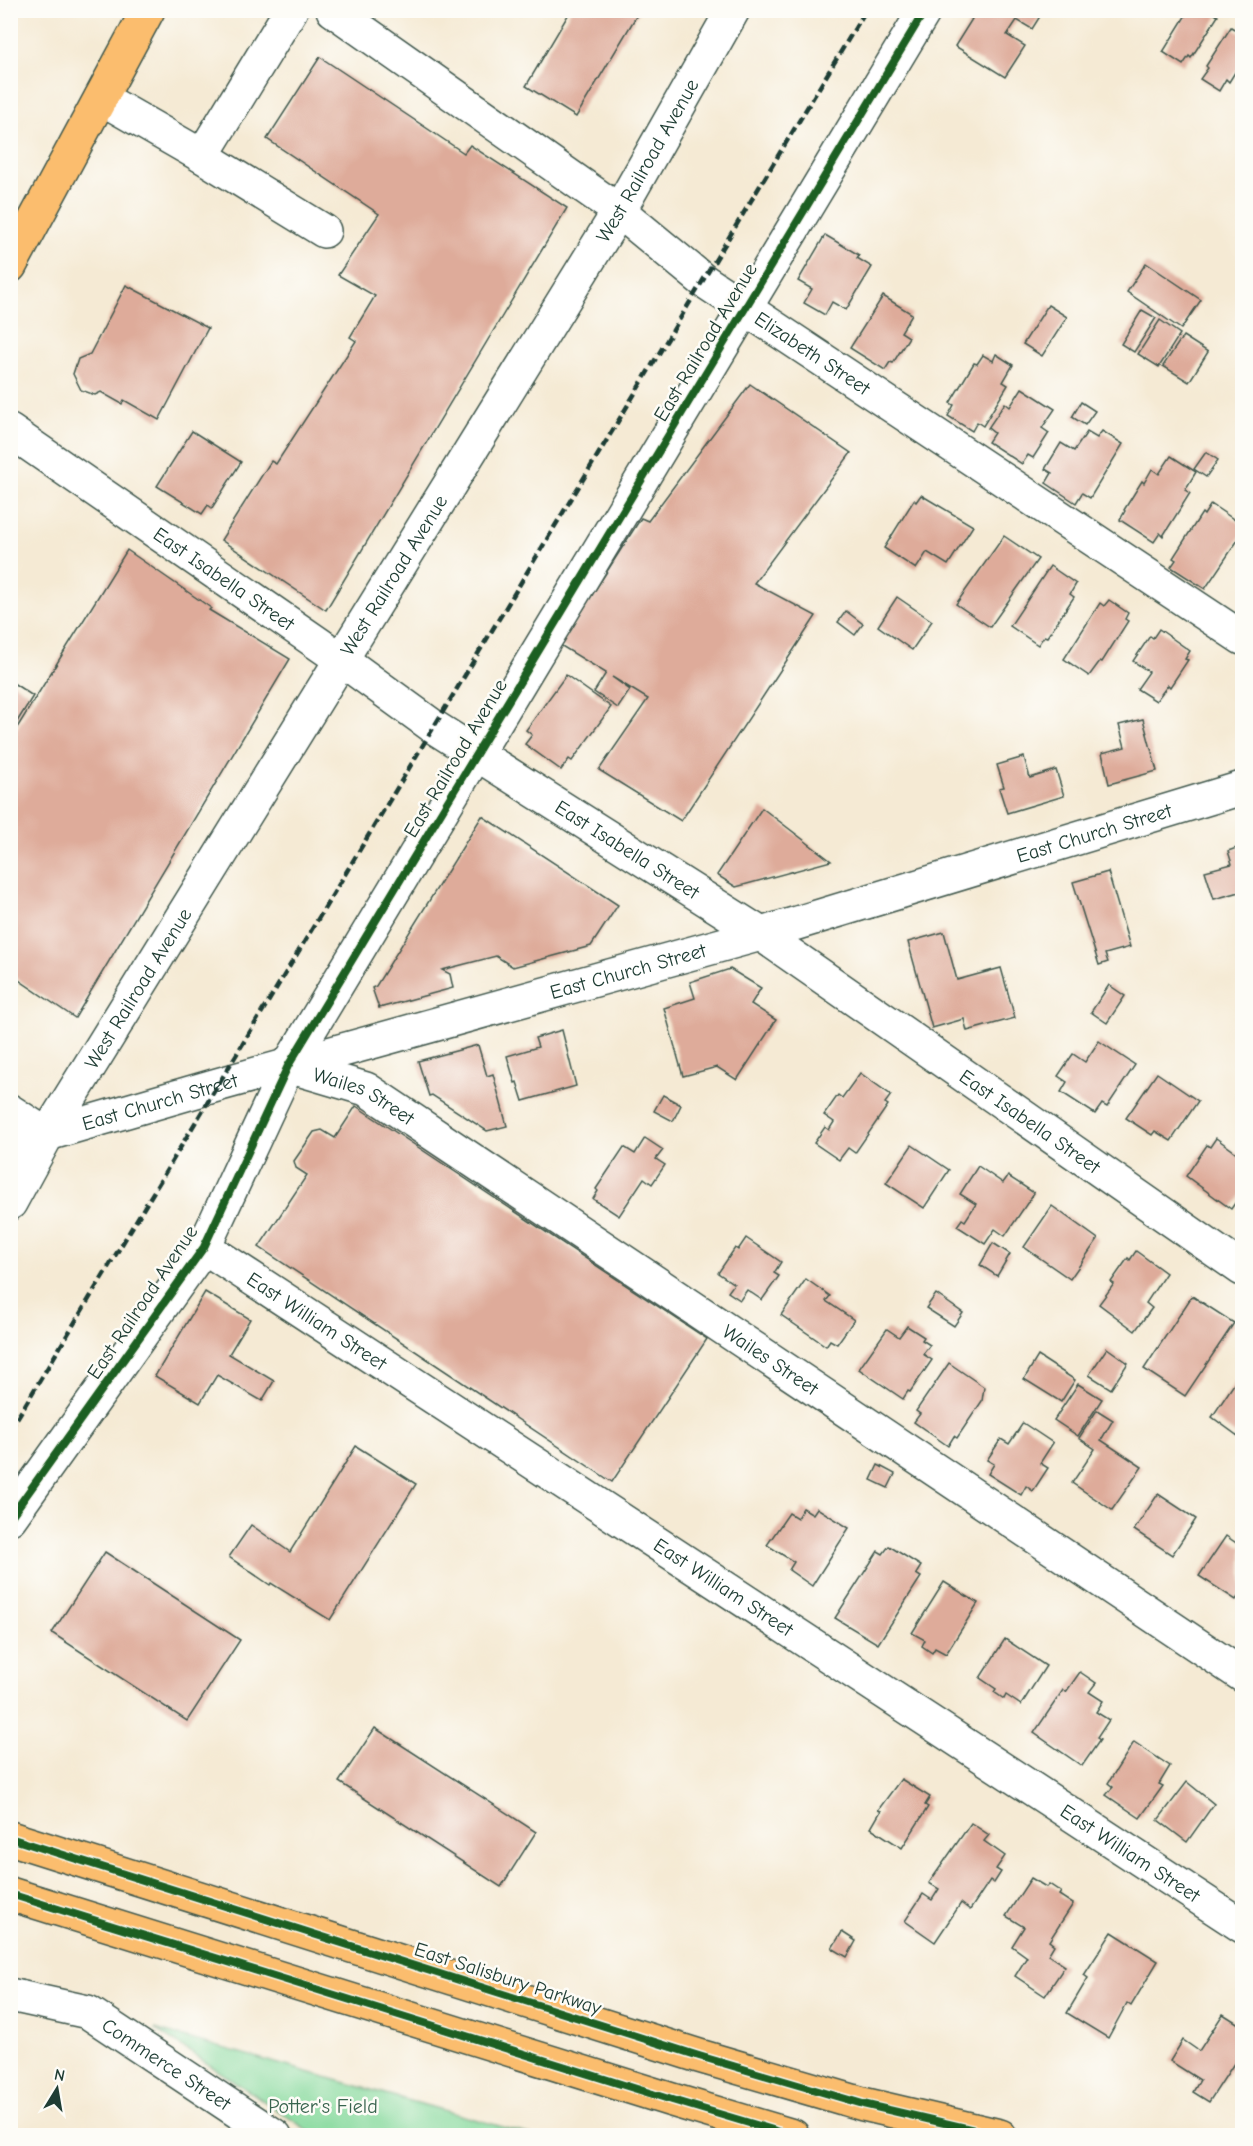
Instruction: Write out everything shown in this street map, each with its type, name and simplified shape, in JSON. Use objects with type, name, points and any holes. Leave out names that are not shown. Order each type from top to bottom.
[{"type":"main road","points":[[10,267],[148,10]]},
{"type":"main road","name":"East Salisbury Parkway","points":[[10,1838],[721,2062],[863,2104],[1000,2136]]},
{"type":"main road","points":[[10,1894],[660,2097],[793,2136]]},
{"type":"street","points":[[202,156],[291,10]]},
{"type":"street","name":"Elizabeth Street","points":[[333,10],[619,211],[704,281],[1240,632]]},
{"type":"street","name":"West Railroad Avenue","points":[[10,1203],[47,1135],[619,211],[733,10]]},
{"type":"street","name":"East Railroad Avenue","points":[[10,1518],[204,1247],[288,1066],[925,10]]},
{"type":"street","points":[[101,98],[202,156],[324,231]]},
{"type":"street","name":"East Isabella Street","points":[[10,431],[342,660],[434,727],[760,934],[1242,1269]]},
{"type":"street","name":"East Church Street","points":[[10,1144],[760,934],[1242,788]]},
{"type":"street","name":"Wailes Street","points":[[288,1066],[366,1089],[1242,1675]]},
{"type":"street","points":[[10,1111],[47,1135]]},
{"type":"street","name":"East William Street","points":[[204,1247],[1242,1926]]},
{"type":"street","name":"Commerce Street","points":[[10,1995],[88,2012],[275,2136]]},
{"type":"green space","name":"Potter's Field","points":[[155,2029],[531,2135],[315,2135]]},
{"type":"building","points":[[571,10],[640,10],[576,117],[526,86]]},
{"type":"building","points":[[959,10],[1044,10],[1032,29],[1017,20],[1007,35],[1025,46],[1005,77],[955,46],[972,19]]},
{"type":"building","points":[[1189,10],[1208,10],[1218,16],[1191,58],[1189,56],[1183,65],[1163,52]]},
{"type":"building","points":[[1231,27],[1242,34],[1242,61],[1229,82],[1226,79],[1219,91],[1200,79]]},
{"type":"building","points":[[320,57],[464,153],[470,145],[567,208],[326,610],[221,540],[271,461],[276,464],[356,341],[350,337],[375,296],[338,275],[379,214],[267,139]]},
{"type":"building","points":[[825,235],[859,255],[857,258],[872,267],[846,310],[832,302],[825,315],[804,303],[812,289],[798,281]]},
{"type":"building","points":[[1146,263],[1201,300],[1181,329],[1127,292]]},
{"type":"building","points":[[126,285],[208,328],[159,420],[124,400],[122,404],[101,392],[95,395],[81,390],[73,374],[78,359],[90,354]]},
{"type":"building","points":[[883,296],[912,314],[901,332],[909,337],[893,363],[890,362],[885,370],[850,348]]},
{"type":"building","points":[[1048,305],[1067,317],[1042,356],[1023,344]]},
{"type":"building","points":[[1142,310],[1156,318],[1134,352],[1121,344]]},
{"type":"building","points":[[1160,320],[1180,334],[1159,367],[1138,354]]},
{"type":"building","points":[[1183,336],[1208,352],[1189,382],[1163,366]]},
{"type":"building","points":[[996,354],[1013,365],[1003,382],[1008,385],[983,426],[977,422],[972,431],[948,416],[954,405],[950,403],[974,363],[977,364],[983,355],[993,361]]},
{"type":"building","points":[[750,384],[851,453],[754,583],[816,616],[681,821],[599,770],[648,699],[612,677],[630,690],[618,708],[594,692],[606,673],[560,645],[641,518],[648,521]]},
{"type":"building","points":[[1022,388],[1055,409],[1042,428],[1049,433],[1033,458],[1028,455],[1022,464],[988,442],[994,433],[988,428],[1005,403],[1010,407]]},
{"type":"building","points":[[1081,402],[1095,411],[1085,425],[1072,417]]},
{"type":"building","points":[[192,431],[241,462],[212,508],[208,505],[202,514],[157,486]]},
{"type":"building","points":[[1102,431],[1123,444],[1090,498],[1082,493],[1076,503],[1046,483],[1052,473],[1045,469],[1061,443],[1074,451],[1087,432],[1097,438]]},
{"type":"building","points":[[1206,452],[1218,460],[1206,477],[1194,469]]},
{"type":"building","points":[[1171,456],[1196,472],[1185,490],[1190,493],[1163,536],[1160,533],[1154,542],[1120,520],[1142,481],[1144,483],[1152,469],[1159,474]]},
{"type":"building","points":[[921,495],[973,526],[948,565],[927,552],[916,569],[884,548],[914,500],[916,502]]},
{"type":"building","points":[[1211,504],[1242,525],[1242,534],[1205,589],[1171,567],[1176,560],[1173,558],[1202,513],[1204,515]]},
{"type":"building","points":[[1004,536],[1038,559],[990,627],[956,604]]},
{"type":"building","points":[[127,550],[211,608],[209,610],[290,659],[75,1018],[10,974],[10,739]]},
{"type":"building","points":[[1050,566],[1076,584],[1070,594],[1074,597],[1047,637],[1044,636],[1038,645],[1010,626]]},
{"type":"building","points":[[897,597],[932,621],[912,650],[878,626]]},
{"type":"building","points":[[1109,600],[1128,613],[1125,619],[1128,621],[1102,662],[1100,661],[1089,676],[1064,659],[1100,603],[1104,606]]},
{"type":"building","points":[[846,611],[863,624],[855,635],[838,622]]},
{"type":"building","points":[[1159,629],[1190,651],[1185,659],[1188,660],[1170,687],[1168,685],[1156,701],[1137,689],[1149,672],[1133,661],[1150,636],[1153,638]]},
{"type":"building","points":[[566,675],[611,707],[572,761],[569,759],[561,770],[525,744],[532,735],[526,730]]},
{"type":"building","points":[[10,681],[33,696],[10,733]]},
{"type":"building","points":[[1143,719],[1157,771],[1109,784],[1102,753],[1125,747],[1119,725]]},
{"type":"building","points":[[1024,757],[1030,778],[1056,770],[1064,796],[1007,813],[999,788],[1004,787],[997,765]]},
{"type":"building","points":[[762,808],[831,861],[736,887],[717,875]]},
{"type":"building","points":[[482,816],[618,905],[591,946],[513,967],[496,956],[442,970],[450,974],[453,988],[379,1008],[372,988],[376,986]]},
{"type":"building","points":[[1242,846],[1242,900],[1240,892],[1214,899],[1205,871],[1232,864],[1228,851]]},
{"type":"building","points":[[1108,872],[1130,947],[1105,954],[1108,962],[1099,965],[1073,882]]},
{"type":"building","points":[[944,932],[957,980],[1001,968],[1015,1018],[967,1031],[964,1019],[932,1028],[908,942]]},
{"type":"building","points":[[730,969],[761,988],[751,1004],[776,1020],[737,1080],[717,1067],[683,1076],[664,1008],[695,998],[690,982]]},
{"type":"building","points":[[1109,985],[1125,996],[1107,1023],[1091,1012]]},
{"type":"building","points":[[562,1030],[576,1086],[523,1101],[507,1056],[538,1047],[535,1038]]},
{"type":"building","points":[[1099,1041],[1135,1065],[1107,1107],[1102,1104],[1095,1114],[1061,1092],[1067,1082],[1058,1076],[1073,1054],[1085,1062]]},
{"type":"building","points":[[478,1045],[487,1076],[493,1074],[507,1126],[487,1131],[432,1095],[429,1096],[418,1061]]},
{"type":"building","points":[[860,1073],[891,1095],[885,1103],[888,1105],[855,1153],[848,1148],[839,1160],[814,1143],[825,1127],[829,1130],[834,1122],[824,1115],[838,1095],[842,1098]]},
{"type":"building","points":[[1157,1073],[1198,1101],[1171,1141],[1155,1131],[1152,1135],[1126,1118]]},
{"type":"building","points":[[663,1095],[681,1105],[673,1121],[654,1111]]},
{"type":"building","points":[[356,1106],[707,1339],[612,1482],[259,1247],[307,1175],[296,1168],[294,1161],[314,1132],[322,1130],[335,1138]]},
{"type":"building","points":[[645,1138],[663,1150],[656,1159],[665,1165],[652,1184],[644,1178],[619,1216],[593,1199],[598,1191],[596,1189],[624,1147],[635,1154]]},
{"type":"building","points":[[1216,1138],[1242,1157],[1242,1193],[1231,1209],[1186,1176],[1207,1145],[1210,1147]]},
{"type":"building","points":[[912,1145],[949,1170],[924,1208],[886,1183]]},
{"type":"building","points":[[978,1166],[1003,1183],[1008,1176],[1034,1193],[1005,1236],[995,1229],[985,1244],[957,1226],[962,1219],[965,1221],[976,1204],[960,1194]]},
{"type":"building","points":[[1052,1206],[1098,1239],[1070,1279],[1024,1247]]},
{"type":"building","points":[[746,1238],[781,1262],[774,1273],[779,1276],[762,1300],[747,1290],[740,1300],[728,1292],[734,1284],[718,1273],[735,1248],[738,1250]]},
{"type":"building","points":[[993,1243],[1010,1254],[997,1276],[980,1265]]},
{"type":"building","points":[[1136,1251],[1166,1273],[1146,1303],[1152,1308],[1135,1331],[1099,1304],[1114,1284],[1111,1282],[1128,1258],[1130,1260]]},
{"type":"building","points":[[806,1279],[830,1296],[826,1301],[854,1320],[837,1344],[830,1340],[826,1346],[781,1315]]},
{"type":"building","points":[[205,1292],[250,1319],[229,1354],[274,1381],[262,1401],[217,1375],[200,1403],[155,1376]]},
{"type":"building","points":[[936,1294],[963,1313],[954,1326],[926,1308]]},
{"type":"building","points":[[1192,1296],[1234,1323],[1185,1396],[1144,1369]]},
{"type":"building","points":[[907,1326],[924,1337],[922,1340],[930,1345],[923,1354],[932,1360],[903,1399],[859,1369],[887,1329],[899,1337]]},
{"type":"building","points":[[1107,1348],[1128,1363],[1111,1389],[1089,1375]]},
{"type":"building","points":[[1038,1356],[1075,1380],[1061,1402],[1024,1379]]},
{"type":"building","points":[[949,1363],[984,1387],[982,1401],[957,1438],[954,1436],[948,1446],[914,1422],[920,1414],[916,1411]]},
{"type":"building","points":[[1242,1372],[1242,1439],[1212,1417]]},
{"type":"building","points":[[1078,1384],[1102,1399],[1078,1436],[1054,1420]]},
{"type":"building","points":[[1097,1410],[1113,1420],[1101,1440],[1142,1467],[1112,1510],[1072,1483],[1095,1449],[1079,1438]]},
{"type":"building","points":[[1023,1423],[1053,1443],[1040,1463],[1048,1468],[1033,1491],[1026,1486],[1021,1495],[988,1474],[994,1464],[987,1460],[1001,1439],[1009,1444]]},
{"type":"building","points":[[356,1446],[416,1484],[330,1620],[271,1583],[270,1585],[229,1557],[251,1525],[290,1552]]},
{"type":"building","points":[[878,1465],[895,1474],[888,1488],[871,1480]]},
{"type":"building","points":[[1158,1494],[1196,1519],[1172,1555],[1134,1530]]},
{"type":"building","points":[[803,1508],[813,1514],[817,1508],[849,1528],[812,1586],[789,1570],[794,1562],[767,1545],[789,1513],[797,1518]]},
{"type":"building","points":[[1226,1536],[1242,1547],[1242,1591],[1236,1600],[1199,1576]]},
{"type":"building","points":[[889,1546],[921,1566],[916,1574],[921,1577],[878,1644],[835,1618],[878,1551],[883,1554]]},
{"type":"building","points":[[105,1552],[240,1640],[187,1721],[52,1633]]},
{"type":"building","points":[[944,1582],[978,1603],[946,1654],[935,1648],[932,1653],[922,1646],[925,1640],[912,1633]]},
{"type":"building","points":[[1005,1639],[1046,1666],[1021,1705],[1006,1695],[1004,1699],[994,1692],[996,1689],[980,1678]]},
{"type":"building","points":[[1080,1672],[1096,1683],[1089,1692],[1103,1701],[1096,1712],[1109,1720],[1097,1738],[1100,1740],[1082,1766],[1034,1733],[1063,1690],[1066,1692]]},
{"type":"building","points":[[375,1728],[536,1832],[501,1887],[339,1782]]},
{"type":"building","points":[[1134,1742],[1170,1766],[1159,1784],[1163,1786],[1140,1818],[1106,1795],[1113,1787],[1108,1783]]},
{"type":"building","points":[[901,1779],[930,1797],[925,1805],[928,1807],[902,1848],[871,1828],[881,1811],[878,1810]]},
{"type":"building","points":[[1187,1782],[1214,1804],[1187,1842],[1158,1820]]},
{"type":"building","points":[[971,1823],[989,1835],[984,1841],[1005,1856],[996,1869],[1001,1872],[994,1883],[990,1880],[970,1910],[961,1903],[935,1942],[905,1921],[923,1894],[932,1900],[939,1889],[929,1883]]},
{"type":"building","points":[[1031,1878],[1046,1887],[1049,1884],[1061,1892],[1059,1895],[1073,1904],[1049,1941],[1054,1945],[1048,1955],[1065,1966],[1045,1996],[1015,1976],[1027,1957],[1012,1946],[1024,1927],[1006,1916]]},
{"type":"building","points":[[842,1932],[856,1941],[847,1957],[832,1948]]},
{"type":"building","points":[[1112,1932],[1158,1961],[1131,2006],[1127,2003],[1108,2038],[1067,2013],[1088,1978],[1084,1975]]},
{"type":"building","points":[[1223,2014],[1242,2026],[1242,2051],[1209,2102],[1193,2092],[1200,2080],[1170,2061],[1183,2040],[1199,2051]]},
{"type":"railway","points":[[10,1430],[866,10]]},
{"type":"cycle path","points":[[10,1518],[204,1247],[288,1066],[925,10]]},
{"type":"cycle path","points":[[10,1838],[699,2056],[863,2104],[1000,2136]]},
{"type":"cycle path","points":[[10,1894],[793,2136]]}]
